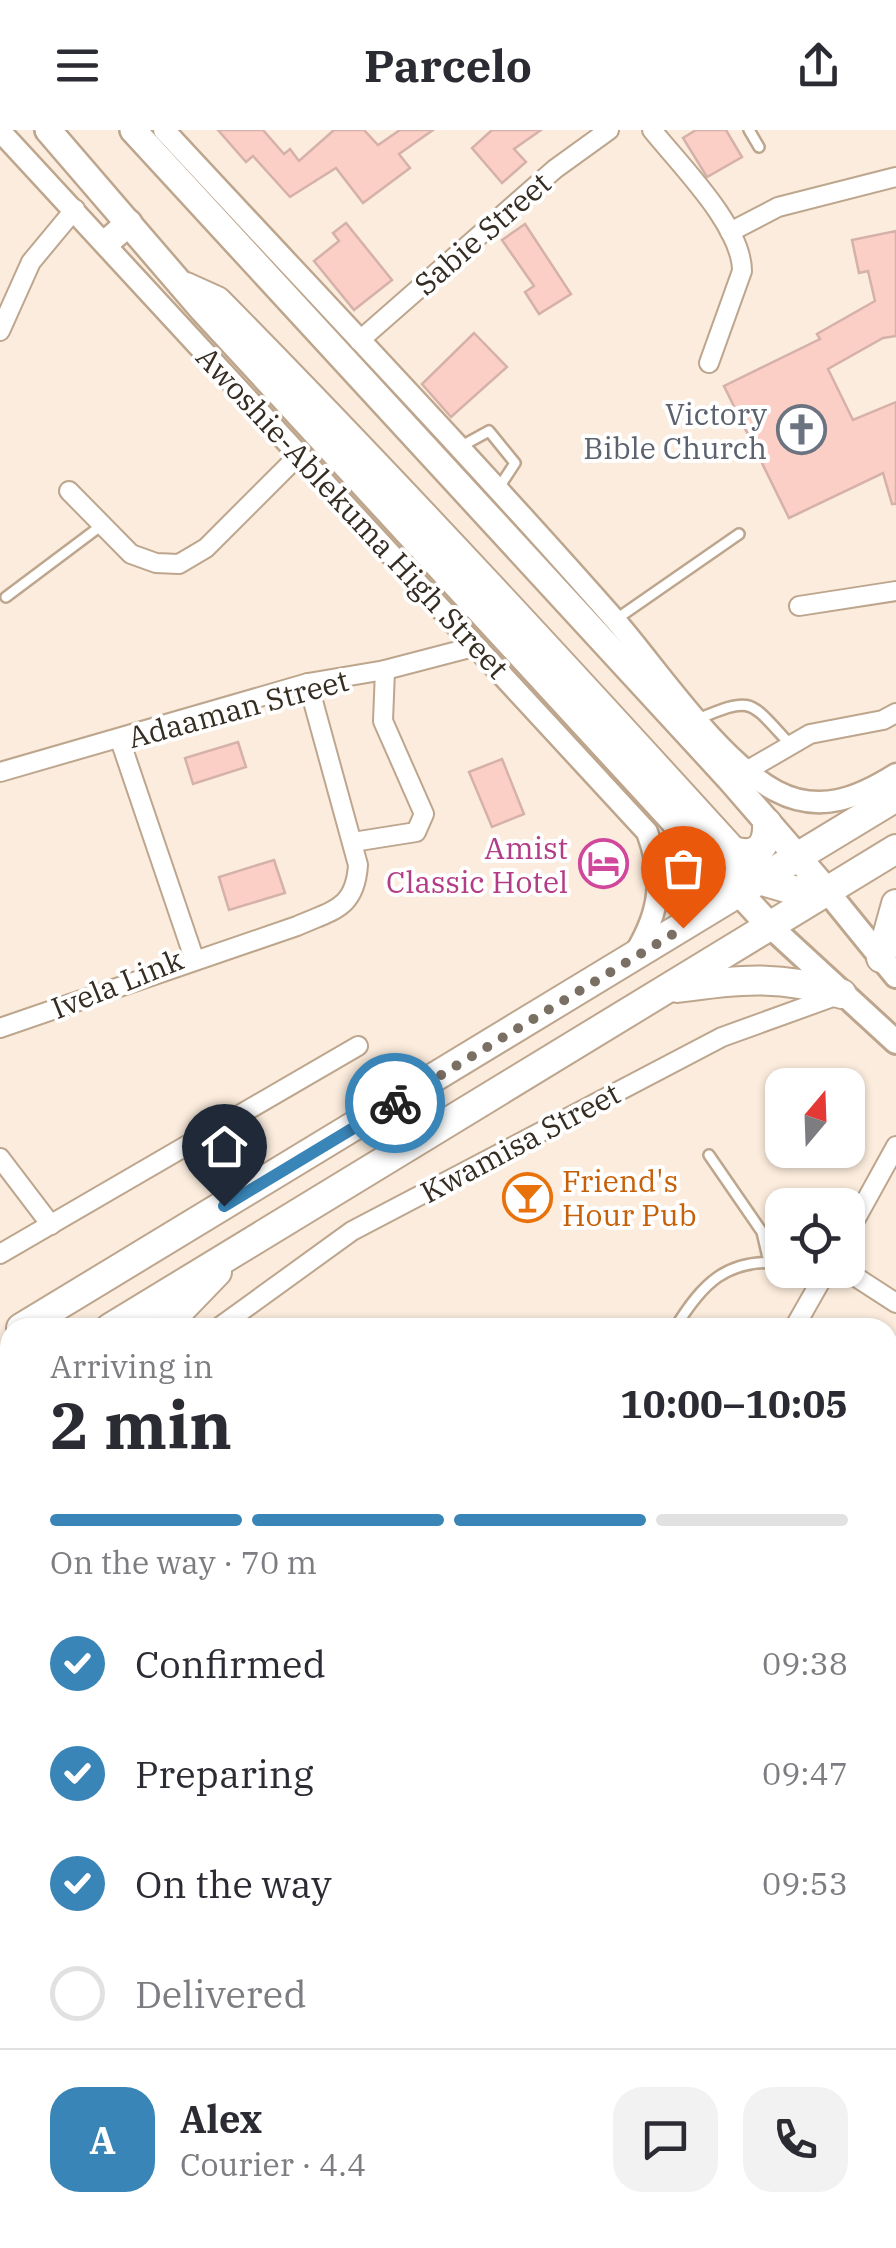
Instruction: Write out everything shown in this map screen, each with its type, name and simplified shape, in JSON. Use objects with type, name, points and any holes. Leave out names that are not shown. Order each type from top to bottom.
[{"type":"highway","points":[[186,286],[216,302],[374,461],[733,851],[749,886]]},
{"type":"highway","points":[[38,1318],[630,962],[798,856],[882,794]]},
{"type":"highway","points":[[733,851],[752,854],[762,849],[768,839],[767,824]]},
{"type":"highway","points":[[126,1318],[896,849]]},
{"type":"highway","points":[[749,886],[828,891]]},
{"type":"highway","points":[[890,965],[896,904]]},
{"type":"highway","points":[[666,989],[759,978],[798,981],[842,994]]},
{"type":"highway","points":[[172,1318],[240,1246]]},
{"type":"main road","name":"Awoshie-Ablekuma High Street","points":[[48,130],[186,286],[749,886],[770,926]]},
{"type":"main road","points":[[133,130],[606,627],[767,824],[890,965]]},
{"type":"main road","points":[[107,242],[130,223]]},
{"type":"main road","points":[[770,926],[896,1042]]},
{"type":"street","points":[[164,130],[458,448],[606,627],[748,770],[775,791],[798,800],[832,804],[882,794],[896,774]]},
{"type":"street","name":"Sabie Street","points":[[359,341],[555,169],[608,130]]},
{"type":"street","points":[[652,130],[738,247],[742,271],[709,363]]},
{"type":"street","name":"Awoshie-Ablekuma High Street","points":[[0,131],[107,242],[298,456],[646,832],[661,886],[655,915],[630,962]]},
{"type":"street","points":[[730,232],[778,207],[896,177]]},
{"type":"street","points":[[0,331],[31,262],[75,209]]},
{"type":"street","points":[[69,490],[131,554],[156,563],[179,564],[216,539],[298,456]]},
{"type":"street","points":[[799,606],[896,590]]},
{"type":"street","name":"Adaaman Street","points":[[0,772],[308,683],[385,670],[477,646]]},
{"type":"street","points":[[353,842],[416,832],[423,824],[424,814],[383,721],[385,670]]},
{"type":"street","points":[[194,958],[235,948],[342,906],[356,890],[353,842],[308,683]]},
{"type":"street","points":[[748,770],[788,743],[896,713]]},
{"type":"street","name":"Ivela Link","points":[[0,1028],[194,958],[120,740]]},
{"type":"street","name":"Kwamisa Street","points":[[232,1318],[352,1231],[722,1037],[842,994]]},
{"type":"street","points":[[0,1254],[358,1046]]},
{"type":"street","points":[[865,1202],[896,1146]]},
{"type":"street","points":[[0,1158],[51,1225]]},
{"type":"street","points":[[865,1283],[896,1303]]},
{"type":"street","points":[[800,1318],[817,1288]]},
{"type":"lane","points":[[750,130],[760,147]]},
{"type":"lane","points":[[458,448],[489,431],[515,462],[496,491]]},
{"type":"lane","points":[[6,596],[102,525]]},
{"type":"lane","points":[[606,627],[739,534]]},
{"type":"lane","points":[[698,718],[737,702],[748,704],[757,708],[788,743]]},
{"type":"lane","points":[[709,1155],[762,1232],[765,1243]]},
{"type":"lane","points":[[682,1318],[708,1283],[727,1271],[765,1263]]},
{"type":"building","points":[[218,130],[263,130],[284,154],[290,149],[299,161],[334,130],[364,130],[378,145],[400,130],[433,130],[399,154],[410,168],[363,203],[336,168],[290,197],[253,156],[246,162]]},
{"type":"building","points":[[492,130],[541,130],[514,149],[526,162],[502,183],[472,148]]},
{"type":"building","points":[[696,130],[726,130],[742,157],[707,177],[683,138]]},
{"type":"building","points":[[346,223],[392,280],[354,310],[314,261],[339,241],[333,233]]},
{"type":"building","points":[[525,224],[571,294],[539,314],[525,292],[534,286],[502,240]]},
{"type":"building","name":"Victory Bible Church","points":[[896,231],[896,336],[883,338],[828,369],[853,420],[896,402],[896,504],[892,504],[883,473],[789,518],[724,386],[820,339],[817,334],[875,301],[868,271],[859,273],[852,240]]},
{"type":"building","points":[[474,333],[507,367],[451,417],[422,384]]},
{"type":"building","points":[[238,742],[246,767],[193,784],[185,758]]},
{"type":"building","points":[[502,759],[524,814],[492,827],[469,772]]},
{"type":"building","points":[[274,860],[285,893],[229,910],[219,877]]},
{"type":"way so far","points":[[395,1103],[683,928]]},
{"type":"place","name":"Victory Bible Church","points":[[802,430]]},
{"type":"place","name":"Amist Classic Hotel","points":[[603,864]]},
{"type":"place","name":"Friend's Hour Pub","points":[[527,1197]]},
{"type":"route","points":[[224,1206],[395,1103]]}]
